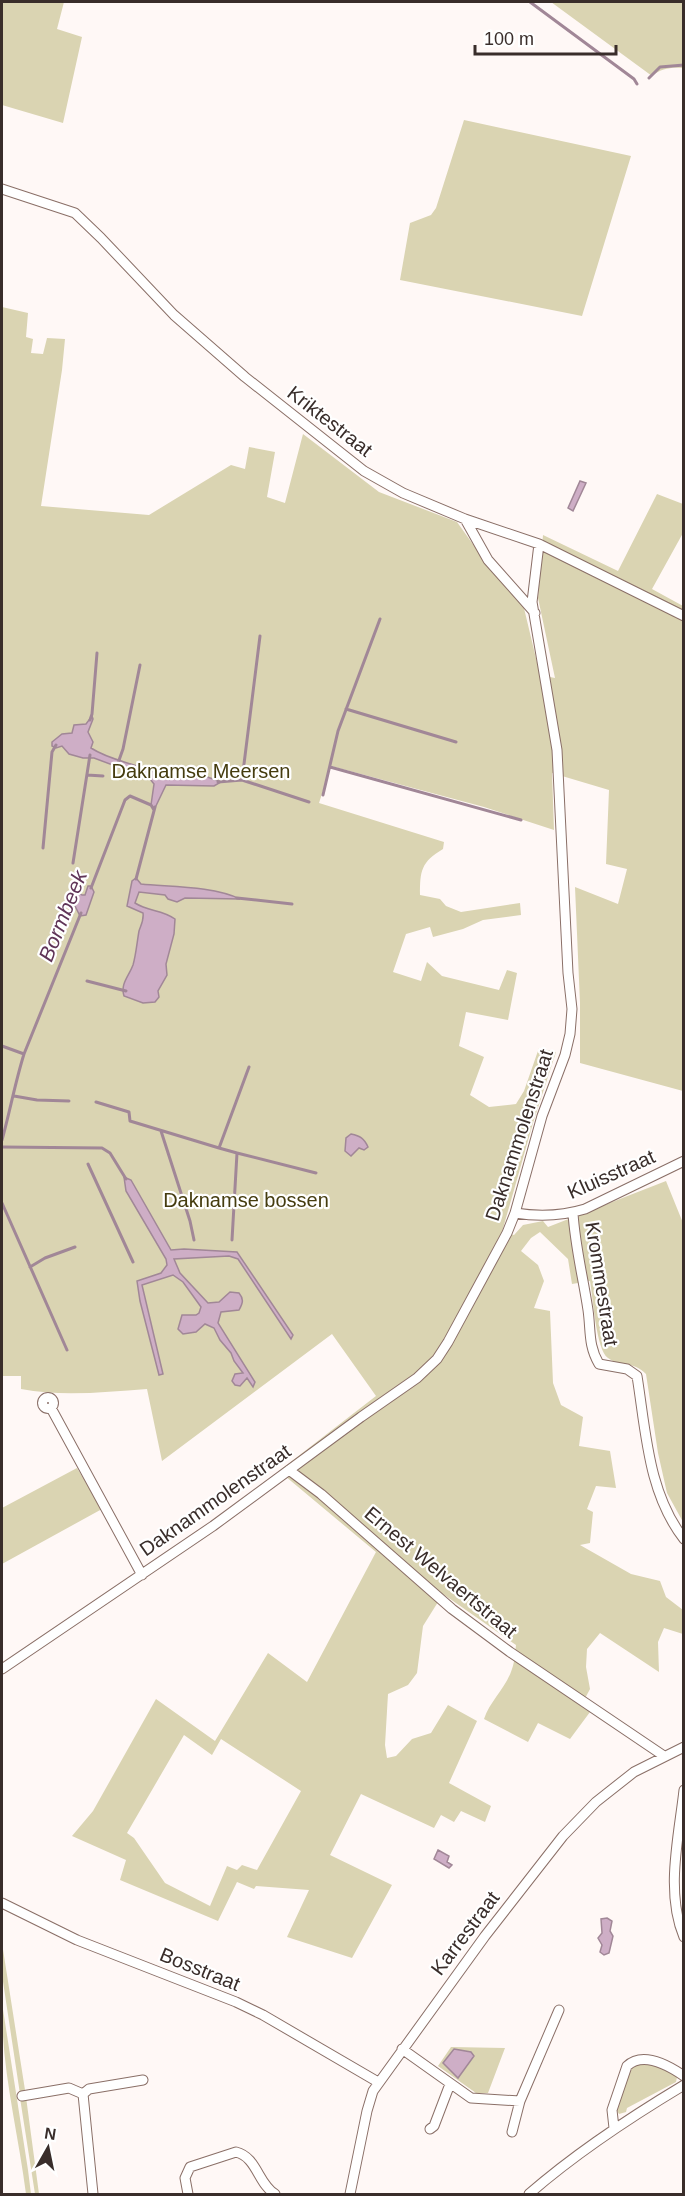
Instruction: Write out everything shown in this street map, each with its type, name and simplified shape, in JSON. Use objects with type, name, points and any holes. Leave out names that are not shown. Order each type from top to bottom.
[{"type":"street","name":"Kriktestraat","points":[[2,189],[75,213],[174,315],[245,378],[364,471],[404,493],[465,519],[539,544],[684,616]]},
{"type":"street","points":[[465,519],[488,560],[535,613]]},
{"type":"street","name":"Daknammolenstraat","points":[[2,1669],[213,1526],[417,1378],[437,1359],[463,1318],[515,1213],[542,1116],[565,1055],[572,1009],[567,961],[558,750],[532,602],[539,544]]},
{"type":"street","name":"Kluisstraat","points":[[515,1213],[552,1216],[573,1213],[684,1161]]},
{"type":"street","name":"Krommestraat","points":[[573,1213],[574,1240],[588,1310],[592,1351],[599,1364],[627,1369],[637,1376],[656,1488],[672,1524],[684,1539]]},
{"type":"street","name":"Daknammolenstraat","points":[[51,1408],[142,1575]]},
{"type":"street","name":"Ernest Welvaertstraat","points":[[289,1470],[321,1494],[452,1609],[510,1652],[664,1756]]},
{"type":"street","name":"Karrestraat","points":[[350,2194],[370,2096],[485,1936],[563,1836],[596,1802],[627,1778],[684,1747]]},
{"type":"street","points":[[684,1790],[675,1892],[678,1921],[684,1937]]},
{"type":"street","name":"Bosstraat","points":[[2,1903],[76,1940],[236,2001],[263,2014],[378,2082]]},
{"type":"street","points":[[512,2132],[520,2101],[559,2010]]},
{"type":"street","points":[[402,2049],[471,2098],[520,2101]]},
{"type":"street","points":[[614,2128],[612,2110],[627,2066],[633,2061],[641,2058],[649,2059],[684,2076]]},
{"type":"street","points":[[83,2094],[89,2089],[143,2080]]},
{"type":"street","points":[[430,2129],[434,2126],[450,2084]]},
{"type":"street","points":[[528,2194],[614,2128],[684,2085]]},
{"type":"street","points":[[22,2096],[69,2088],[83,2094]]},
{"type":"street","points":[[83,2094],[93,2194]]},
{"type":"street","points":[[188,2194],[185,2178],[190,2167],[236,2152],[248,2157],[265,2186],[275,2194]]},
{"type":"green space","points":[[2,2],[64,2],[57,29],[82,37],[63,123],[2,105]]},
{"type":"green space","points":[[551,2],[683,2],[683,68],[659,71],[652,76]]},
{"type":"green space","points":[[464,120],[631,156],[582,316],[400,280],[410,223],[431,215],[436,208]]},
{"type":"green space","points":[[2,307],[28,313],[26,337],[33,339],[31,353],[43,354],[47,338],[65,339],[41,506],[149,515],[231,465],[245,469],[249,447],[275,452],[267,497],[285,503],[303,434],[379,492],[457,522],[485,561],[523,604],[540,675],[555,678],[538,598],[543,535],[618,571],[657,494],[683,504],[683,533],[652,589],[683,606],[683,1091],[580,1063],[575,887],[618,904],[627,869],[606,864],[609,790],[552,773],[554,830],[484,807],[331,766],[319,803],[444,842],[443,849],[430,858],[423,868],[420,895],[440,899],[446,906],[461,912],[520,903],[521,915],[483,920],[463,929],[433,937],[430,927],[406,934],[393,972],[421,981],[427,962],[442,976],[499,990],[507,970],[517,973],[508,1020],[466,1012],[459,1046],[484,1057],[470,1095],[489,1107],[516,1104],[524,1091],[539,1048],[556,1052],[502,1232],[514,1235],[523,1225],[543,1221],[548,1227],[666,1181],[683,1223],[683,1522],[667,1493],[658,1453],[646,1374],[637,1367],[613,1361],[604,1353],[598,1334],[590,1281],[572,1284],[568,1259],[540,1232],[531,1238],[521,1251],[538,1265],[544,1281],[534,1308],[550,1311],[553,1383],[561,1405],[583,1417],[579,1446],[610,1451],[616,1488],[596,1486],[587,1509],[593,1512],[590,1543],[580,1545],[631,1574],[660,1581],[666,1597],[683,1610],[683,1634],[664,1628],[658,1642],[659,1672],[600,1633],[587,1649],[586,1667],[590,1689],[581,1706],[590,1712],[570,1739],[538,1723],[528,1742],[484,1719],[509,1676],[514,1663],[516,1645],[443,1594],[423,1626],[417,1673],[408,1685],[388,1694],[385,1745],[387,1758],[396,1756],[412,1739],[431,1733],[448,1705],[477,1721],[449,1783],[491,1806],[485,1822],[461,1811],[454,1822],[441,1815],[434,1828],[361,1794],[330,1855],[392,1885],[352,1958],[287,1937],[309,1890],[256,1886],[254,1889],[237,1882],[218,1921],[120,1880],[126,1860],[72,1836],[93,1811],[156,1699],[215,1741],[268,1653],[307,1682],[376,1552],[279,1471],[376,1396],[332,1334],[162,1461],[147,1389],[52,1393],[21,1389],[21,1376],[2,1376]],"holes":[[[184,1735],[212,1755],[221,1739],[301,1791],[257,1870],[242,1865],[237,1870],[227,1866],[210,1906],[165,1883],[134,1838],[127,1833]]]},
{"type":"green space","points":[[77,1468],[102,1509],[2,1564],[2,1508]]},
{"type":"green space","points":[[2,1943],[25,2090],[20,2094],[2,1975]]},
{"type":"green space","points":[[2,2003],[31,2194],[26,2194],[11,2099],[4,2051]]},
{"type":"green space","points":[[451,2047],[505,2048],[488,2093],[476,2093],[438,2066]]},
{"type":"green space","points":[[639,2061],[670,2070],[677,2077],[676,2082],[619,2114],[616,2109],[631,2066]]},
{"type":"green space","points":[[26,2097],[39,2194],[35,2194],[20,2098]]},
{"type":"shaded area","points":[[580,481],[586,483],[573,511],[568,508]]},
{"type":"shaded area","points":[[92,716],[88,732],[93,742],[91,748],[114,759],[154,771],[160,775],[202,775],[221,782],[214,786],[166,785],[154,810],[151,805],[154,784],[150,779],[94,758],[69,754],[62,746],[56,748],[52,746],[52,742],[62,734],[72,733],[74,725],[86,724]]},
{"type":"shaded area","points":[[136,878],[141,884],[205,889],[240,899],[185,898],[177,902],[168,899],[165,895],[139,892],[135,903],[175,919],[174,934],[166,964],[167,975],[155,1002],[143,1003],[124,996],[123,992],[124,984],[133,965],[143,918],[143,913],[127,906],[132,881]]},
{"type":"shaded area","points":[[88,886],[91,886],[94,892],[86,915],[80,916],[74,904],[73,895],[76,891],[85,895]]},
{"type":"shaded area","points":[[351,1134],[365,1141],[368,1147],[364,1150],[359,1148],[351,1156],[345,1151],[346,1138]]},
{"type":"shaded area","points":[[124,1177],[131,1180],[171,1250],[237,1252],[293,1335],[291,1339],[238,1259],[229,1256],[174,1259],[180,1273],[208,1303],[219,1302],[230,1292],[241,1295],[239,1310],[221,1312],[218,1323],[255,1382],[253,1387],[247,1378],[240,1386],[235,1385],[232,1381],[235,1374],[243,1373],[214,1328],[205,1324],[196,1332],[183,1334],[178,1329],[182,1315],[196,1315],[201,1307],[183,1282],[173,1275],[142,1285],[163,1374],[159,1375],[137,1281],[161,1273],[167,1265],[166,1259],[126,1191]]},
{"type":"shaded area","points":[[438,1850],[449,1856],[447,1862],[452,1865],[449,1868],[434,1859]]},
{"type":"shaded area","points":[[607,1918],[612,1921],[610,1931],[613,1936],[609,1953],[604,1955],[600,1952],[602,1945],[598,1938],[602,1933],[601,1919]]},
{"type":"shaded area","points":[[454,2049],[471,2052],[474,2056],[458,2078],[443,2063]]},
{"type":"waterway","points":[[530,2],[634,79],[637,84]]},
{"type":"waterway","points":[[649,78],[660,67],[684,65]]},
{"type":"waterway","points":[[323,795],[338,731],[380,619]]},
{"type":"waterway","points":[[242,780],[260,636]]},
{"type":"waterway","points":[[90,720],[97,653]]},
{"type":"waterway","points":[[118,763],[123,749],[140,665]]},
{"type":"waterway","points":[[346,709],[456,742]]},
{"type":"waterway","points":[[43,848],[52,752],[56,745]]},
{"type":"waterway","points":[[73,863],[90,755]]},
{"type":"waterway","points":[[330,767],[521,820]]},
{"type":"waterway","points":[[87,775],[103,776]]},
{"type":"waterway","points":[[218,782],[242,780],[309,802]]},
{"type":"waterway","name":"Bormbeek","points":[[91,888],[125,800],[130,796],[151,805],[154,810]]},
{"type":"waterway","points":[[136,879],[155,807]]},
{"type":"waterway","points":[[237,898],[292,904]]},
{"type":"waterway","name":"Bormbeek","points":[[2,1046],[24,1054],[81,913]]},
{"type":"waterway","points":[[87,981],[126,991]]},
{"type":"waterway","points":[[2,1140],[24,1054]]},
{"type":"waterway","points":[[237,1153],[219,1148],[249,1067]]},
{"type":"waterway","points":[[14,1096],[37,1100],[69,1101]]},
{"type":"waterway","points":[[96,1102],[129,1112],[130,1121],[219,1148]]},
{"type":"waterway","points":[[161,1131],[194,1240]]},
{"type":"waterway","points":[[2,1147],[102,1148],[110,1153],[126,1179]]},
{"type":"waterway","points":[[232,1240],[237,1153],[316,1173]]},
{"type":"waterway","points":[[88,1164],[133,1262]]},
{"type":"waterway","points":[[2,1203],[67,1350]]},
{"type":"waterway","points":[[30,1267],[45,1258],[75,1247]]},
{"type":"park label","name":"Daknamse Meersen","points":[[201,771]]},
{"type":"park label","name":"Daknamse bossen","points":[[246,1200]]}]
